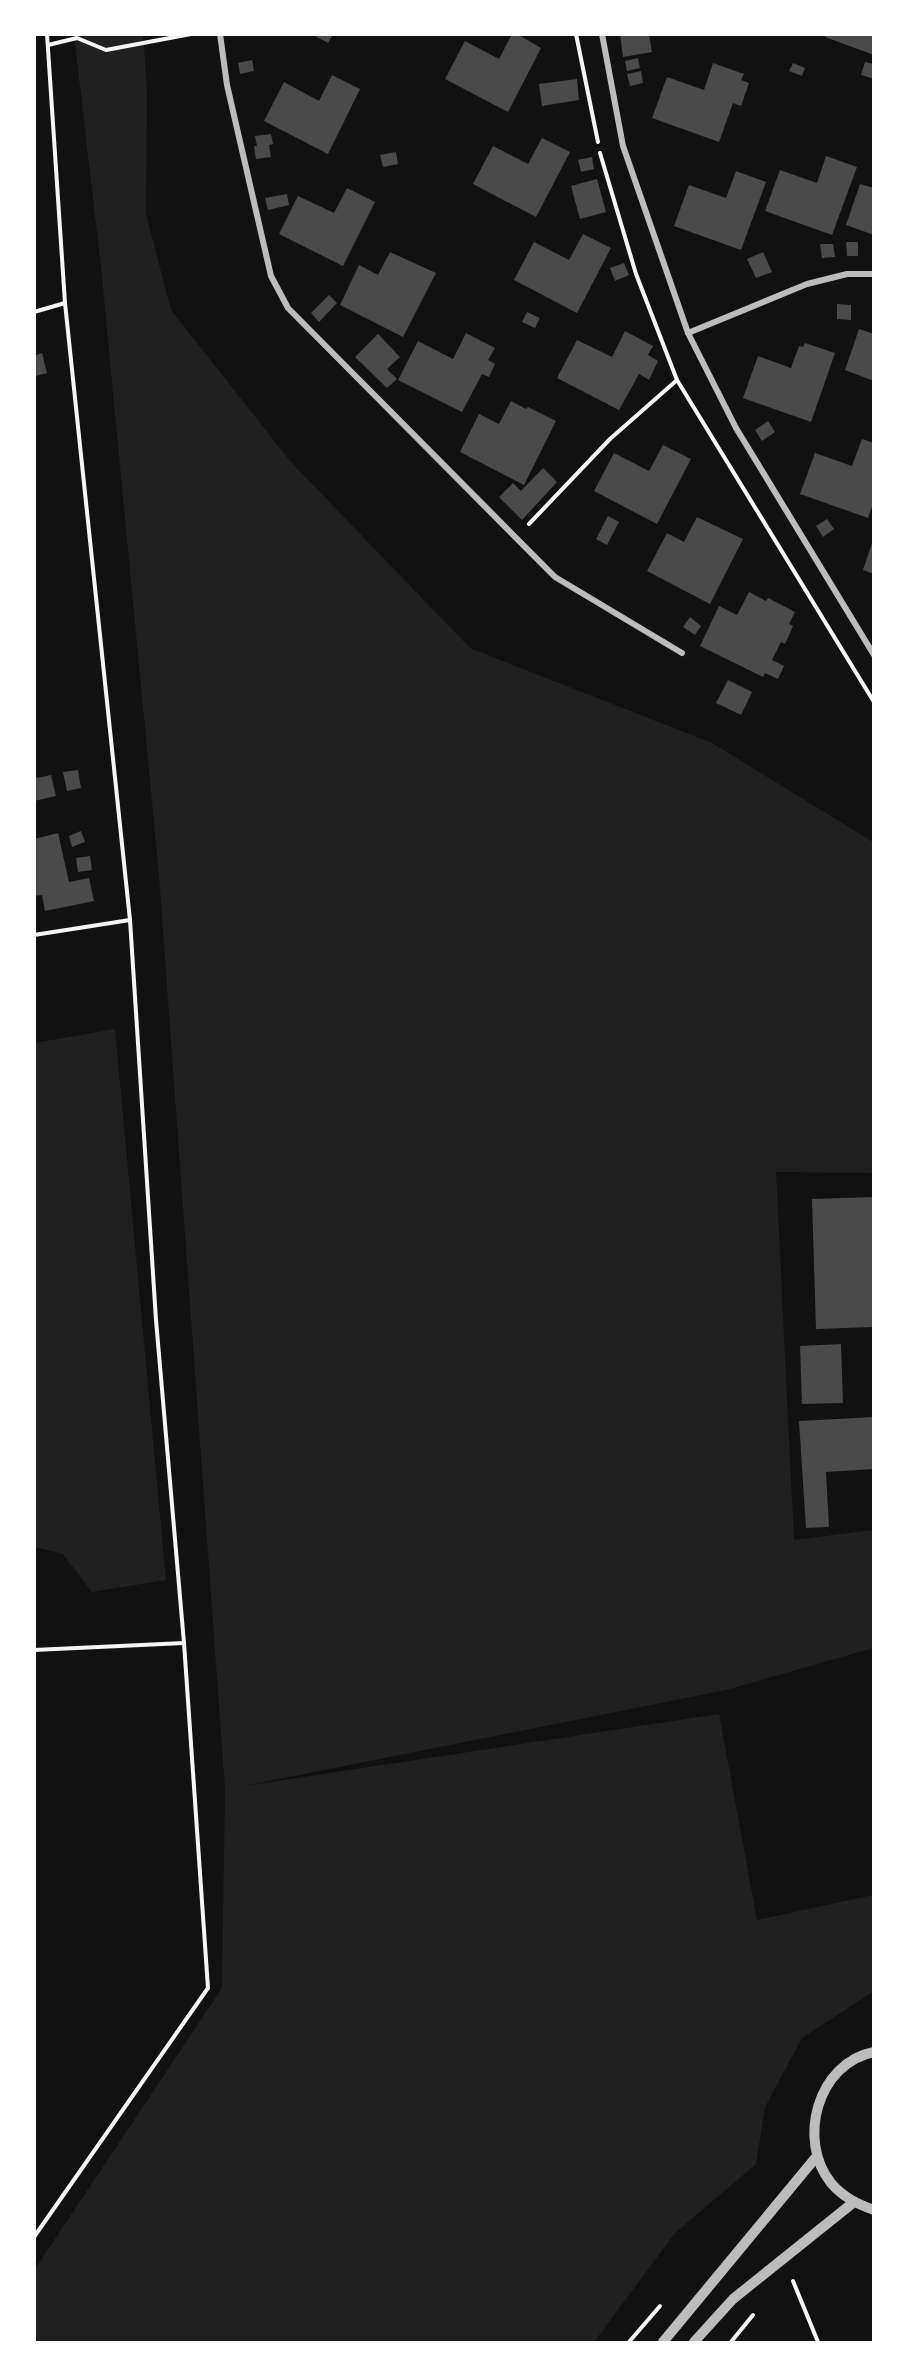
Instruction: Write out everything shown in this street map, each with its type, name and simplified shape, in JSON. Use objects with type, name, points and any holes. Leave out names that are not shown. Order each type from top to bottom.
[{"type":"street","points":[[220,34],[227,85],[271,276],[288,308],[555,577],[682,653]]},
{"type":"street","points":[[602,34],[623,146],[688,333],[736,428],[873,655]]},
{"type":"street","points":[[688,333],[807,284],[847,274],[873,274]]},
{"type":"street","points":[[873,2052],[846,2064],[829,2083],[817,2106],[813,2131],[817,2156],[831,2182],[854,2202],[873,2210]]},
{"type":"street","points":[[663,2343],[817,2156]]},
{"type":"street","points":[[694,2343],[733,2299],[854,2202]]},
{"type":"path","points":[[34,2237],[208,1988],[184,1643],[156,1320],[130,920],[65,303],[47,34]]},
{"type":"path","points":[[48,45],[77,38],[106,50],[191,34]]},
{"type":"path","points":[[34,312],[65,303]]},
{"type":"path","points":[[516,537],[610,439],[676,380]]},
{"type":"path","points":[[34,934],[130,920]]},
{"type":"path","points":[[34,1650],[184,1643]]},
{"type":"path","points":[[792,2278],[818,2343]]},
{"type":"shaded area","points":[[143,34],[147,90],[146,214],[171,310],[290,461],[470,648],[712,743],[873,842],[873,1173],[776,1172],[794,1540],[873,1530],[873,1648],[726,1690],[244,1786],[719,1714],[757,1920],[873,1895],[874,1991],[802,2038],[765,2107],[756,2164],[675,2233],[594,2342],[35,2342],[35,2269],[222,1988],[225,1789],[159,875],[101,267],[74,35]]},
{"type":"shaded area","points":[[115,1029],[166,1580],[92,1592],[63,1554],[35,1547],[34,1043]]},
{"type":"building","points":[[311,34],[333,34],[328,43]]},
{"type":"building","points":[[512,34],[517,34],[541,48],[508,112],[445,79],[465,41],[499,59]]},
{"type":"building","points":[[620,34],[649,34],[652,52],[623,57]]},
{"type":"building","points":[[825,34],[874,34],[874,55],[825,37]]},
{"type":"building","points":[[638,58],[640,68],[627,71],[625,61]]},
{"type":"building","points":[[252,60],[254,71],[240,74],[238,63]]},
{"type":"building","points":[[865,62],[874,64],[874,79],[861,75]]},
{"type":"building","points":[[713,63],[744,74],[741,80],[749,83],[741,106],[733,103],[719,142],[652,118],[667,77],[704,90]]},
{"type":"building","points":[[793,63],[805,68],[802,76],[789,71]]},
{"type":"building","points":[[641,71],[643,83],[630,86],[627,74]]},
{"type":"building","points":[[332,75],[360,89],[328,154],[264,121],[284,82],[319,101]]},
{"type":"building","points":[[577,79],[579,100],[542,106],[539,84]]},
{"type":"building","points":[[271,134],[273,144],[269,145],[271,157],[256,159],[255,136]]},
{"type":"building","points":[[542,138],[570,152],[536,217],[473,184],[493,146],[528,164]]},
{"type":"building","points":[[396,152],[398,164],[383,167],[380,155]]},
{"type":"building","points":[[826,156],[857,167],[832,235],[765,211],[780,170],[817,183]]},
{"type":"building","points":[[592,157],[594,169],[581,172],[578,160]]},
{"type":"building","points":[[736,171],[766,182],[741,250],[674,226],[689,185],[726,198]]},
{"type":"building","points":[[597,179],[606,212],[580,219],[571,186]]},
{"type":"building","points":[[860,184],[874,188],[874,235],[846,225]]},
{"type":"building","points":[[347,188],[375,202],[343,266],[279,234],[298,196],[334,213]]},
{"type":"building","points":[[287,194],[289,205],[268,210],[265,198]]},
{"type":"building","points":[[583,234],[611,248],[577,313],[514,280],[534,242],[569,260]]},
{"type":"building","points":[[846,242],[858,242],[858,256],[847,256]]},
{"type":"building","points":[[820,244],[833,244],[835,257],[822,258]]},
{"type":"building","points":[[390,252],[436,273],[403,337],[340,305],[359,265],[378,275]]},
{"type":"building","points":[[763,252],[772,272],[756,278],[747,259]]},
{"type":"building","points":[[624,263],[629,275],[615,281],[610,268]]},
{"type":"building","points":[[329,295],[337,303],[319,322],[311,313]]},
{"type":"building","points":[[837,304],[851,305],[851,320],[837,319]]},
{"type":"building","points":[[527,312],[540,318],[535,328],[522,322]]},
{"type":"building","points":[[859,329],[874,334],[874,381],[845,370]]},
{"type":"building","points":[[625,331],[653,346],[648,355],[658,361],[649,380],[639,374],[619,410],[557,378],[577,340],[612,357]]},
{"type":"building","points":[[466,333],[495,348],[488,360],[495,364],[489,377],[482,374],[462,412],[398,380],[418,341],[453,359]]},
{"type":"building","points":[[378,334],[400,357],[387,369],[397,379],[387,388],[355,357]]},
{"type":"building","points":[[805,343],[835,353],[811,422],[743,398],[758,356],[791,368],[799,346],[803,347]]},
{"type":"building","points":[[42,353],[47,373],[36,376],[34,356]]},
{"type":"building","points":[[511,401],[556,421],[524,485],[460,452],[479,414],[499,424]]},
{"type":"building","points":[[768,421],[775,432],[762,441],[755,430]]},
{"type":"building","points":[[862,439],[874,443],[874,501],[868,518],[800,494],[815,453],[852,466]]},
{"type":"building","points":[[663,445],[691,459],[657,524],[594,491],[614,453],[649,471]]},
{"type":"building","points":[[543,468],[557,482],[522,520],[499,497],[513,483],[521,491]]},
{"type":"building","points":[[608,516],[619,522],[607,545],[596,539]]},
{"type":"building","points":[[697,517],[743,539],[710,604],[647,571],[667,533],[684,542]]},
{"type":"building","points":[[827,519],[834,529],[823,537],[816,526]]},
{"type":"building","points":[[874,540],[874,574],[863,570]]},
{"type":"building","points":[[749,592],[766,601],[768,598],[795,612],[789,624],[793,626],[785,644],[781,642],[772,660],[784,666],[778,679],[765,673],[763,677],[700,646],[719,606],[737,615]]},
{"type":"building","points":[[690,617],[701,626],[695,635],[683,627]]},
{"type":"building","points":[[728,680],[752,692],[741,715],[716,703]]},
{"type":"building","points":[[78,770],[81,788],[67,791],[63,772]]},
{"type":"building","points":[[34,772],[37,778],[51,775],[56,796],[34,801]]},
{"type":"building","points":[[81,831],[85,842],[72,847],[69,836]]},
{"type":"building","points":[[58,833],[69,882],[89,878],[94,901],[45,911],[42,895],[34,896],[34,839]]},
{"type":"building","points":[[90,856],[92,870],[78,872],[76,858]]},
{"type":"building","points":[[874,1197],[874,1327],[816,1329],[812,1199]]},
{"type":"building","points":[[841,1344],[843,1403],[802,1404],[800,1346]]},
{"type":"building","points":[[874,1417],[874,1469],[826,1472],[829,1527],[806,1528],[799,1421]]}]
